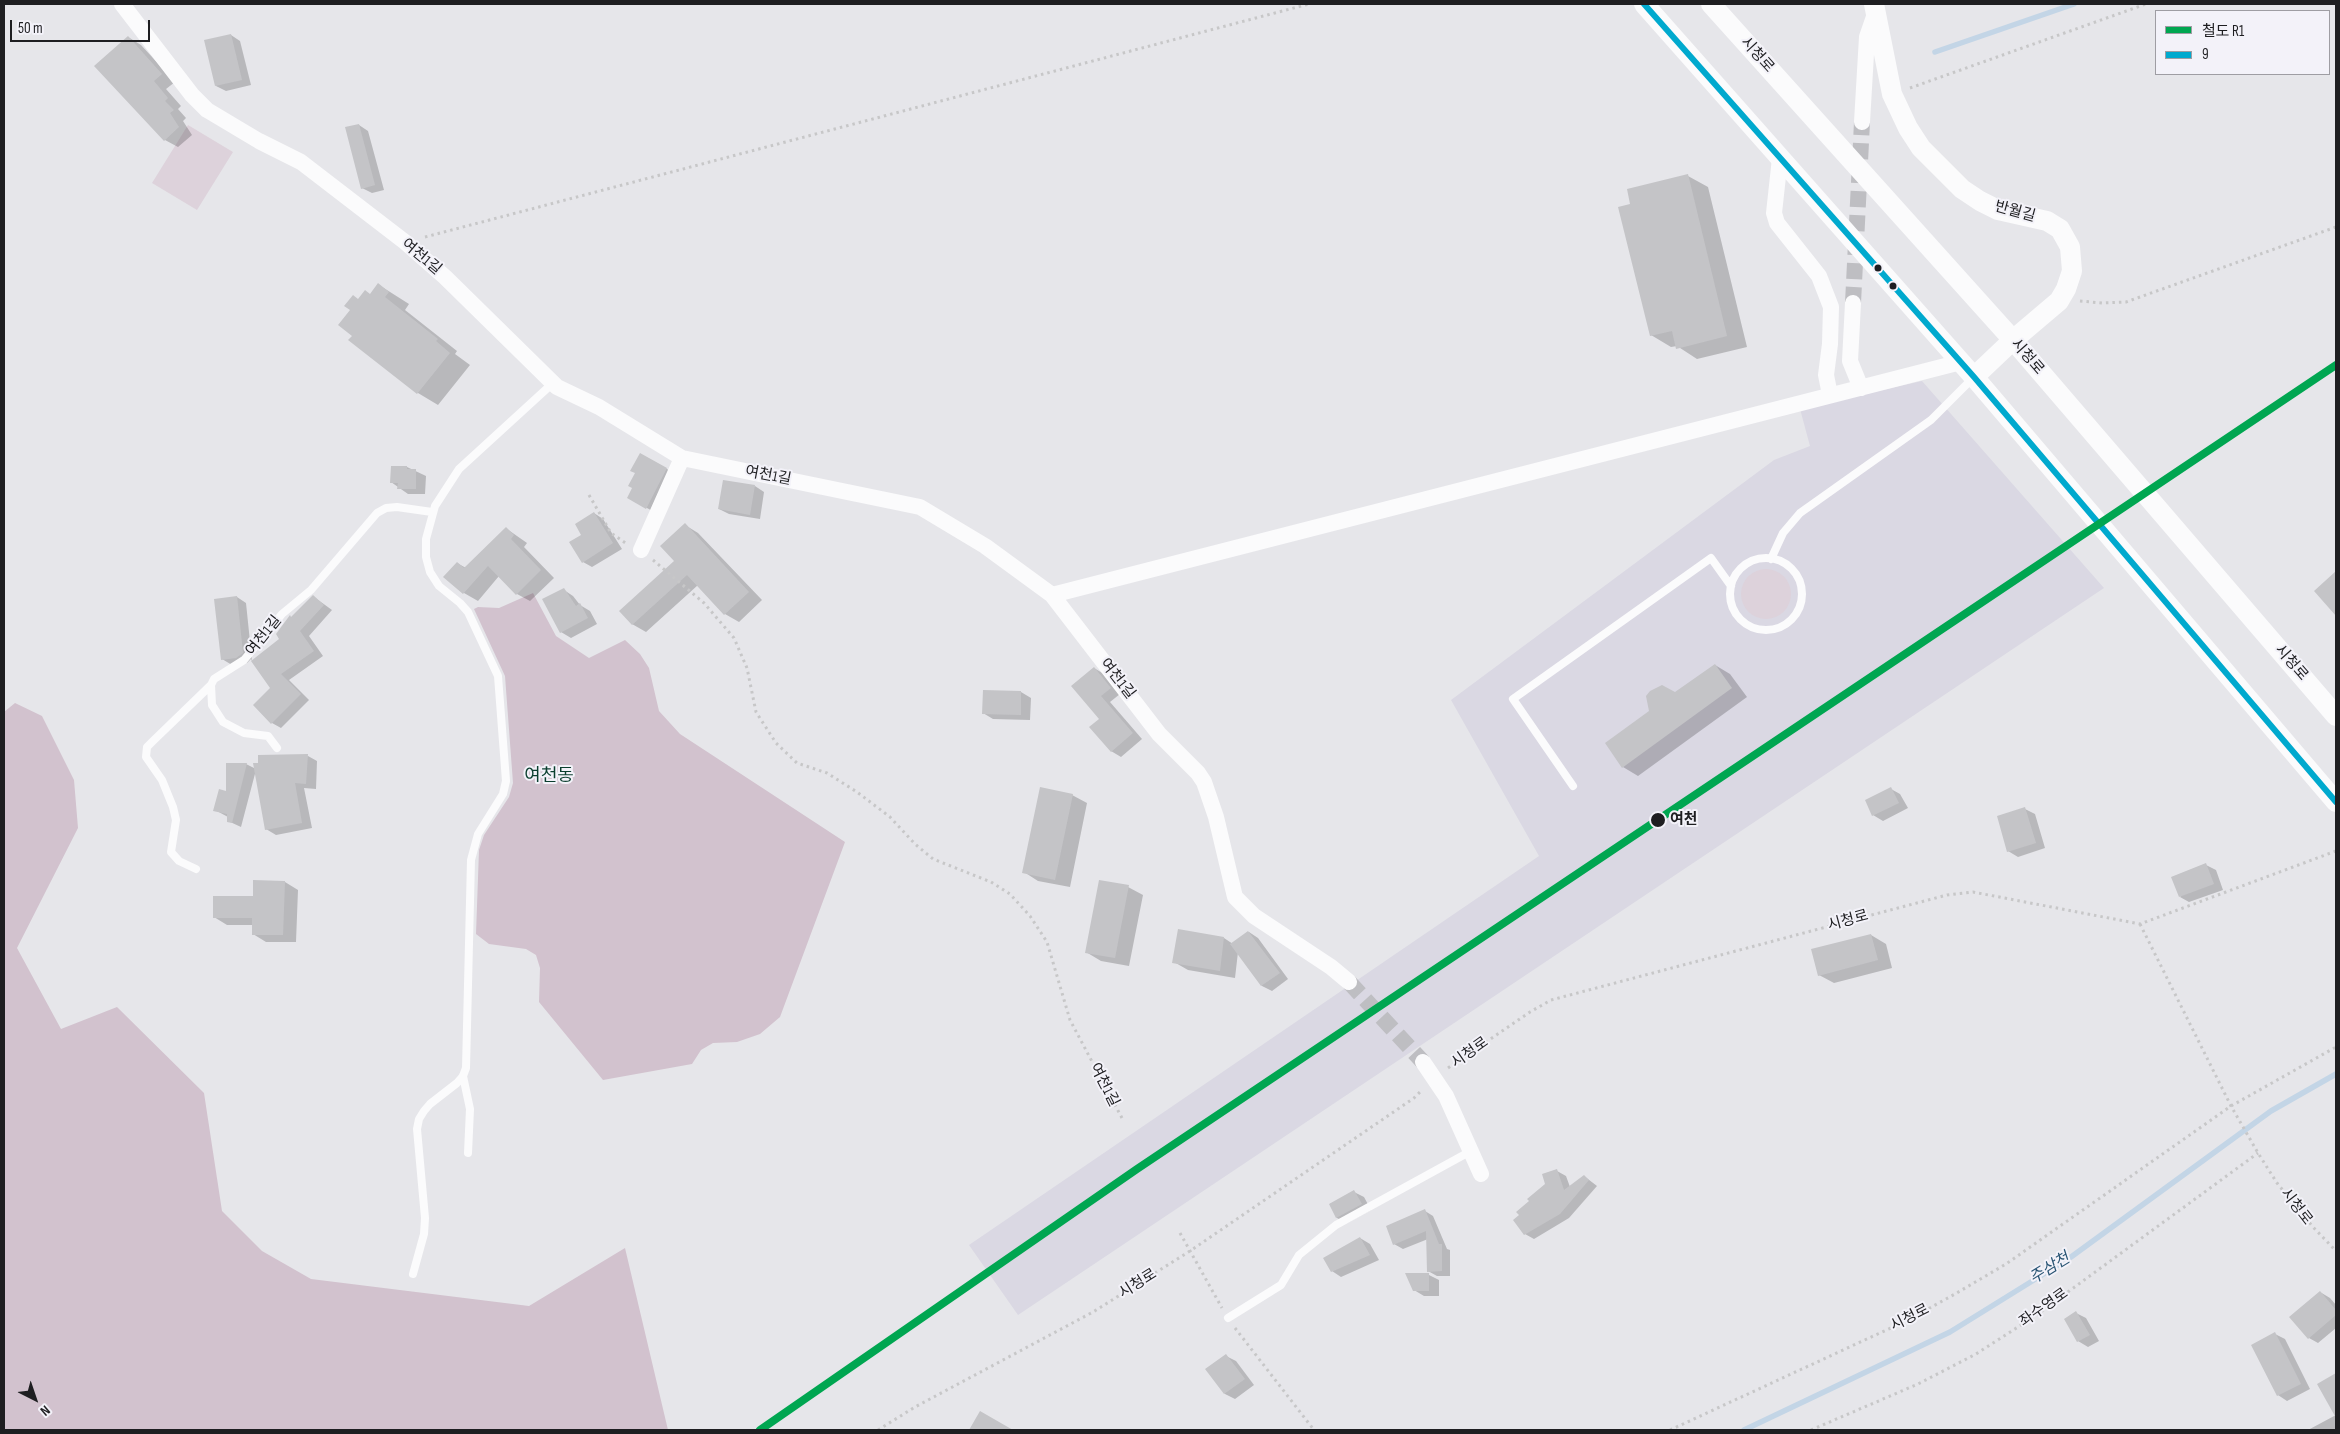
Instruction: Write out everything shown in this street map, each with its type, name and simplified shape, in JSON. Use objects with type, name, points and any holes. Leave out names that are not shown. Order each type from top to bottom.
[{"type":"street","name":"여천1길","points":[[122,4],[192,94],[207,110],[259,141],[301,162],[405,242],[445,277],[553,383],[599,407],[682,458],[920,507],[952,524],[1052,595],[1159,734],[1198,773],[1204,782],[1216,817],[1235,897],[1254,916],[1331,967],[1348,982]]},
{"type":"street","points":[[1644,4],[1961,362],[2336,802]]},
{"type":"street","name":"시청로","points":[[1711,4],[2013,340],[2336,716]]},
{"type":"street","points":[[1862,122],[1867,36],[1875,9]]},
{"type":"street","name":"반월길","points":[[1875,9],[1892,94],[1908,128],[1921,148],[1962,189],[1998,210],[2047,221],[2060,229],[2070,247],[2072,271],[2059,301],[2013,340],[1974,377]]},
{"type":"street","points":[[1780,158],[1774,213],[1777,223],[1819,276],[1827,291],[1831,307],[1830,344],[1826,375],[1830,395]]},
{"type":"street","points":[[1853,302],[1850,361],[1860,388]]},
{"type":"street","points":[[1052,595],[1961,362]]},
{"type":"street","points":[[641,550],[682,458]]},
{"type":"street","points":[[1423,1062],[1446,1096],[1481,1174]]},
{"type":"lane","points":[[1771,559],[1783,533],[1800,513],[1931,420],[1974,377]]},
{"type":"lane","points":[[468,1153],[470,1109],[463,1076],[468,1048],[471,860],[478,834],[503,794],[506,781],[498,676],[468,612],[439,586],[430,572],[426,557],[426,539],[432,512],[451,480],[464,463],[553,383]]},
{"type":"lane","name":"여천1길","points":[[196,869],[179,861],[171,852],[176,820],[162,780],[146,756],[147,747],[220,674],[244,660],[282,614],[311,590],[378,513],[386,508],[397,507],[432,512]]},
{"type":"lane","points":[[1573,786],[1513,699],[1711,558],[1731,586]]},
{"type":"lane","points":[[1771,559],[1787,565],[1796,573],[1802,596],[1800,608],[1783,625],[1772,629],[1760,629],[1749,626],[1733,609],[1730,598],[1731,586],[1735,575],[1743,566],[1753,560],[1771,559]]},
{"type":"lane","points":[[211,685],[212,705],[223,722],[244,733],[268,736],[277,748]]},
{"type":"lane","points":[[413,1274],[424,1234],[425,1208],[417,1139],[419,1119],[430,1104],[463,1076]]},
{"type":"lane","points":[[1228,1318],[1281,1285],[1299,1255],[1336,1225],[1471,1151]]},
{"type":"path","points":[[405,242],[1309,4]]},
{"type":"path","points":[[1892,94],[2146,4]]},
{"type":"path","points":[[2059,301],[2126,302],[2336,228]]},
{"type":"path","name":"여천1길","points":[[589,495],[611,533],[641,550],[710,610],[734,638],[747,668],[756,712],[776,744],[797,763],[827,773],[857,792],[890,817],[915,844],[933,858],[991,882],[1020,905],[1039,928],[1047,942],[1070,1020],[1123,1120]]},
{"type":"path","points":[[2140,924],[2336,851]]},
{"type":"path","name":"시청로","points":[[878,1430],[916,1406],[1093,1312],[1190,1252],[1414,1098],[1434,1078],[1530,1012],[1551,1000],[1947,895],[1973,892],[2140,924],[2234,1112],[2258,1153],[2277,1183],[2313,1228],[2336,1251]]},
{"type":"path","name":"시청로","points":[[1670,1430],[1908,1320],[1955,1294],[2006,1264],[2231,1106],[2336,1047]]},
{"type":"path","name":"좌수영로","points":[[1811,1430],[1918,1384],[1976,1354],[2034,1316],[2258,1153]]},
{"type":"path","points":[[1180,1233],[1228,1318],[1244,1342],[1314,1430]]},
{"type":"shaded area","points":[[188,125],[233,152],[197,210],[152,183]]},
{"type":"shaded area","points":[[1922,381],[2104,588],[1018,1315],[969,1245],[1539,856],[1451,700],[1774,460],[1810,446],[1800,409]]},
{"type":"shaded area","points":[[1761,569],[1771,569],[1784,576],[1791,589],[1791,599],[1784,612],[1771,619],[1761,619],[1752,615],[1745,608],[1741,599],[1741,589],[1745,580],[1752,573]]},
{"type":"shaded area","points":[[533,593],[556,636],[589,658],[625,640],[640,654],[649,668],[659,711],[680,734],[845,842],[780,1017],[760,1034],[737,1042],[713,1043],[701,1050],[692,1064],[603,1080],[539,1002],[540,968],[536,955],[526,949],[489,944],[476,934],[479,850],[484,835],[509,797],[513,783],[505,676],[474,609],[478,607],[499,608]]},
{"type":"shaded area","points":[[15,703],[42,716],[74,780],[78,828],[17,948],[61,1029],[117,1007],[204,1093],[222,1211],[262,1251],[311,1279],[529,1306],[625,1248],[668,1430],[4,1430],[4,712]]},
{"type":"building","points":[[231,34],[242,80],[215,86],[204,40]]},
{"type":"building","points":[[128,36],[162,74],[154,81],[168,98],[165,101],[174,110],[170,113],[179,127],[164,141],[94,66]]},
{"type":"building","points":[[359,124],[375,185],[361,189],[345,127]]},
{"type":"building","points":[[1688,174],[1727,336],[1676,349],[1672,331],[1650,336],[1618,207],[1630,204],[1627,189]]},
{"type":"building","points":[[378,283],[389,292],[385,297],[438,339],[436,341],[450,353],[417,394],[348,340],[352,336],[338,325],[350,310],[344,306],[353,295],[358,299],[365,290],[370,294]]},
{"type":"building","points":[[640,453],[667,468],[646,509],[627,498],[632,488],[628,486],[635,473],[630,471]]},
{"type":"building","points":[[391,466],[407,466],[407,469],[416,469],[416,489],[397,489],[398,483],[390,483]]},
{"type":"building","points":[[723,480],[755,485],[750,515],[718,509]]},
{"type":"building","points":[[594,512],[613,543],[582,563],[569,542],[581,535],[575,524]]},
{"type":"building","points":[[685,523],[749,592],[724,615],[687,575],[632,625],[619,611],[674,561],[660,546]]},
{"type":"building","points":[[506,527],[514,535],[511,539],[541,570],[516,595],[488,566],[463,594],[443,577],[457,562],[464,568]]},
{"type":"building","points":[[2336,571],[2336,616],[2314,591]]},
{"type":"building","points":[[564,588],[576,606],[580,603],[588,618],[560,633],[542,599]]},
{"type":"building","points":[[313,595],[324,605],[300,631],[314,651],[281,674],[301,694],[271,724],[253,705],[270,688],[251,661],[279,639],[276,634],[290,615],[291,617]]},
{"type":"building","points":[[237,596],[243,653],[236,658],[221,660],[214,599]]},
{"type":"building","points":[[1715,664],[1732,688],[1622,768],[1605,743],[1649,711],[1646,696],[1650,691],[1662,685],[1675,692]]},
{"type":"building","points":[[1094,667],[1111,688],[1101,696],[1133,733],[1111,752],[1089,727],[1099,719],[1071,686]]},
{"type":"building","points":[[983,690],[1021,691],[1021,715],[982,714]]},
{"type":"building","points":[[308,754],[306,784],[295,783],[302,823],[265,830],[253,763],[258,763],[258,755]]},
{"type":"building","points":[[226,763],[247,763],[232,823],[227,822],[227,814],[213,811],[219,789],[226,791]]},
{"type":"building","points":[[1040,787],[1073,794],[1055,880],[1022,873]]},
{"type":"building","points":[[1891,787],[1899,803],[1872,816],[1865,800]]},
{"type":"building","points":[[2025,807],[2036,843],[2007,852],[1997,816]]},
{"type":"building","points":[[2206,863],[2214,884],[2179,897],[2171,877]]},
{"type":"building","points":[[253,880],[285,881],[283,935],[252,935],[252,918],[213,918],[213,896],[253,896]]},
{"type":"building","points":[[1099,880],[1129,885],[1115,958],[1085,953]]},
{"type":"building","points":[[1178,929],[1224,937],[1220,971],[1172,963]]},
{"type":"building","points":[[1248,931],[1280,973],[1261,986],[1230,944]]},
{"type":"building","points":[[1871,934],[1878,960],[1818,976],[1811,949]]},
{"type":"building","points":[[1557,1169],[1564,1190],[1584,1175],[1589,1180],[1560,1214],[1524,1235],[1513,1220],[1519,1215],[1516,1212],[1529,1201],[1527,1199],[1545,1184],[1542,1174]]},
{"type":"building","points":[[1354,1190],[1362,1204],[1336,1218],[1329,1204]]},
{"type":"building","points":[[1425,1209],[1439,1244],[1442,1244],[1442,1271],[1427,1272],[1426,1231],[1393,1245],[1386,1226]]},
{"type":"building","points":[[1360,1237],[1370,1255],[1331,1272],[1323,1258]]},
{"type":"building","points":[[1405,1273],[1429,1273],[1429,1291],[1413,1291]]},
{"type":"building","points":[[2320,1291],[2336,1310],[2336,1315],[2308,1339],[2289,1317]]},
{"type":"building","points":[[2076,1311],[2090,1335],[2077,1342],[2064,1319]]},
{"type":"building","points":[[2275,1332],[2301,1384],[2277,1396],[2251,1345]]},
{"type":"building","points":[[1226,1354],[1245,1379],[1224,1394],[1205,1369]]},
{"type":"building","points":[[2336,1373],[2336,1418],[2317,1384]]},
{"type":"building","points":[[980,1411],[1013,1430],[969,1430]]},
{"type":"waterway","points":[[1935,52],[2074,4]]},
{"type":"waterway","name":"주삼천","points":[[1744,1430],[1950,1332],[2071,1257],[2271,1111],[2336,1074]]},
{"type":"tunnel","points":[[1853,303],[1862,122]]},
{"type":"tunnel","points":[[1349,982],[1423,1062]]},
{"type":"railway","points":[[760,1430],[1137,1169],[2336,365]]},
{"type":"rail line","name":"R1","points":[[760,1430],[1137,1169],[2336,365]]},
{"type":"transit line","name":"9","points":[[1644,4],[1974,377],[2336,802]]},
{"type":"place","name":"여천","points":[[1658,820]]},
{"type":"district","name":"여천동","points":[[549,776]]}]
